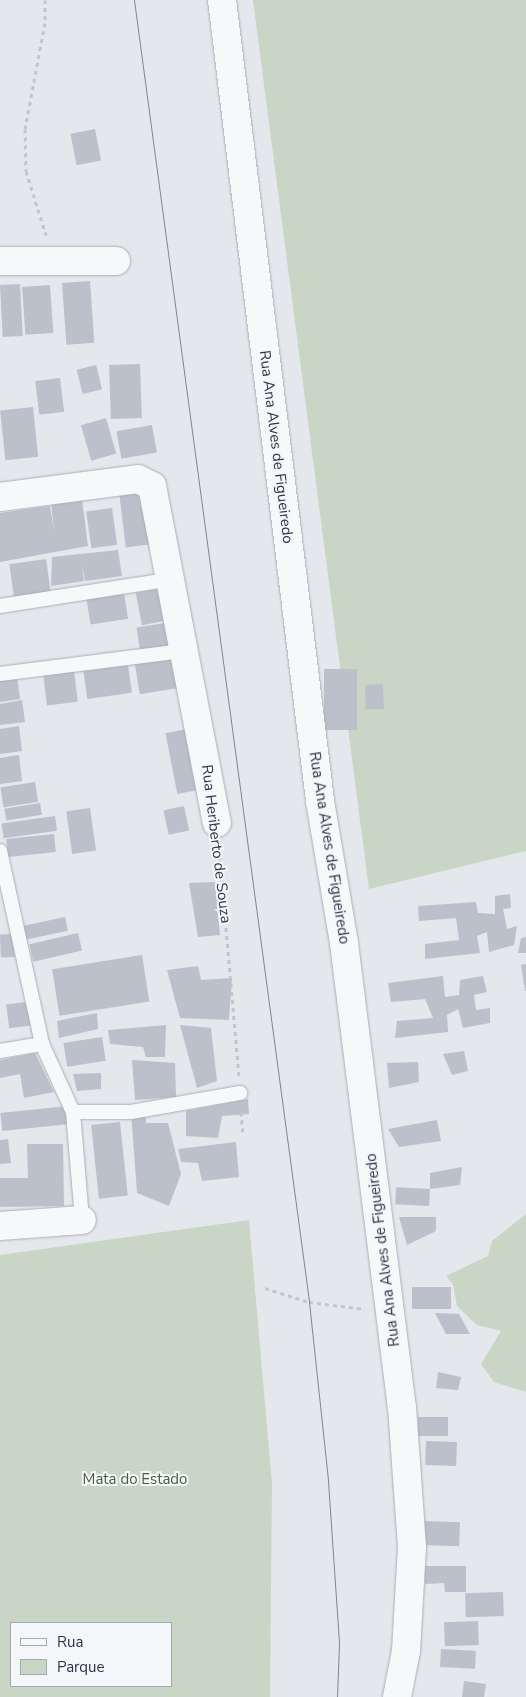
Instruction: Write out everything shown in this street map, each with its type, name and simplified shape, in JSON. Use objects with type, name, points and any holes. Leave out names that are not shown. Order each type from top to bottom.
[{"type":"street","name":"Rua Ana Alves de Figueiredo","points":[[222,0],[320,801],[344,943],[391,1312],[412,1547],[409,1624],[397,1697]]},
{"type":"street","points":[[0,261],[116,261]]},
{"type":"street","name":"Rua Heriberto de Souza","points":[[0,497],[138,479],[147,481],[156,493],[183,651],[217,823]]},
{"type":"street","points":[[0,1226],[82,1220]]},
{"type":"lane","points":[[0,606],[172,579]]},
{"type":"lane","points":[[0,674],[183,651]]},
{"type":"lane","points":[[0,851],[42,1044],[73,1112],[82,1220]]},
{"type":"lane","points":[[0,1050],[42,1044]]},
{"type":"lane","points":[[73,1112],[131,1112],[240,1093]]},
{"type":"path","points":[[45,0],[45,23],[25,129],[26,171],[58,261]]},
{"type":"path","name":"Rua Heriberto de Souza","points":[[217,823],[243,1133]]},
{"type":"path","points":[[265,1288],[309,1302],[391,1312]]},
{"type":"green space","points":[[253,0],[526,0],[526,851],[369,889]]},
{"type":"green space","points":[[526,1214],[526,1392],[494,1382],[481,1364],[501,1331],[477,1325],[457,1306],[453,1284],[446,1276],[488,1256],[492,1241]]},
{"type":"green space","name":"Mata do Estado","points":[[249,1220],[272,1484],[270,1697],[0,1697],[0,1255]]},
{"type":"building","points":[[95,129],[101,160],[77,165],[70,134]]},
{"type":"building","points":[[90,281],[94,343],[66,345],[62,283]]},
{"type":"building","points":[[20,284],[23,336],[3,337],[0,285]]},
{"type":"building","points":[[50,285],[53,333],[25,335],[22,287]]},
{"type":"building","points":[[140,364],[142,418],[111,419],[109,365]]},
{"type":"building","points":[[96,365],[102,389],[83,394],[77,370]]},
{"type":"building","points":[[60,378],[64,412],[39,415],[35,381]]},
{"type":"building","points":[[33,407],[38,457],[5,460],[0,410]]},
{"type":"building","points":[[106,418],[116,454],[91,461],[81,425]]},
{"type":"building","points":[[152,425],[157,453],[121,459],[117,431]]},
{"type":"building","points":[[150,490],[157,544],[126,547],[119,494]]},
{"type":"building","points":[[82,499],[88,546],[0,562],[0,513],[50,506],[54,532],[51,503]]},
{"type":"building","points":[[112,508],[117,545],[91,548],[86,512]]},
{"type":"building","points":[[118,550],[122,576],[85,581],[82,564],[84,581],[51,586],[52,557]]},
{"type":"building","points":[[46,559],[51,593],[14,598],[9,564]]},
{"type":"building","points":[[171,586],[177,618],[142,625],[136,593]]},
{"type":"building","points":[[124,593],[128,619],[91,625],[86,599]]},
{"type":"building","points":[[171,622],[175,647],[140,652],[136,627]]},
{"type":"building","points":[[176,655],[181,688],[140,694],[135,662]]},
{"type":"building","points":[[128,665],[132,693],[87,699],[83,671]]},
{"type":"building","points":[[324,669],[357,669],[357,730],[324,730]]},
{"type":"building","points":[[74,671],[78,702],[47,706],[43,675]]},
{"type":"building","points":[[17,676],[20,699],[0,702],[0,678]]},
{"type":"building","points":[[383,684],[384,709],[366,710],[365,685]]},
{"type":"building","points":[[22,700],[25,722],[0,725],[0,704]]},
{"type":"building","points":[[19,726],[22,751],[0,754],[0,729]]},
{"type":"building","points":[[192,728],[204,789],[177,794],[165,733]]},
{"type":"building","points":[[19,755],[22,781],[0,784],[0,758]]},
{"type":"building","points":[[35,782],[38,802],[4,807],[0,787]]},
{"type":"building","points":[[40,803],[42,815],[6,820],[4,809]]},
{"type":"building","points":[[184,806],[189,830],[169,835],[163,810]]},
{"type":"building","points":[[90,808],[96,851],[72,854],[66,811]]},
{"type":"building","points":[[55,816],[57,831],[4,838],[2,824]]},
{"type":"building","points":[[54,834],[56,852],[8,857],[6,839]]},
{"type":"building","points":[[215,882],[220,935],[198,937],[189,883]]},
{"type":"building","points":[[510,894],[511,908],[503,909],[507,929],[517,926],[514,945],[489,952],[487,932],[477,936],[480,953],[425,959],[425,944],[459,940],[456,918],[419,921],[418,906],[476,902],[478,913],[495,914],[495,896]]},
{"type":"building","points":[[65,917],[68,931],[23,940],[20,927]]},
{"type":"building","points":[[78,933],[82,951],[33,962],[29,944]]},
{"type":"building","points":[[0,934],[14,934],[15,957],[1,957]]},
{"type":"building","points":[[526,937],[526,953],[518,953],[521,938]]},
{"type":"building","points":[[142,955],[149,1001],[59,1016],[52,969]]},
{"type":"building","points":[[526,964],[526,991],[525,991],[521,965]]},
{"type":"building","points":[[198,966],[201,980],[232,978],[229,1020],[180,1018],[167,970]]},
{"type":"building","points":[[443,976],[445,997],[459,995],[460,980],[483,976],[487,992],[474,995],[476,1010],[490,1008],[490,1023],[463,1028],[458,1009],[447,1015],[448,1032],[395,1038],[397,1021],[433,1018],[425,999],[391,1002],[388,983]]},
{"type":"building","points":[[34,1001],[37,1025],[9,1028],[6,1004]]},
{"type":"building","points":[[97,1013],[98,1029],[59,1038],[57,1021]]},
{"type":"building","points":[[166,1025],[165,1057],[146,1057],[143,1047],[110,1044],[108,1030]]},
{"type":"building","points":[[180,1025],[211,1028],[217,1081],[197,1088]]},
{"type":"building","points":[[102,1037],[106,1061],[67,1067],[63,1043]]},
{"type":"building","points":[[464,1051],[468,1071],[452,1075],[443,1054]]},
{"type":"building","points":[[35,1053],[54,1092],[24,1098],[20,1074],[0,1078],[0,1060]]},
{"type":"building","points":[[132,1060],[175,1063],[176,1097],[135,1100]]},
{"type":"building","points":[[418,1062],[419,1082],[389,1088],[387,1063]]},
{"type":"building","points":[[101,1073],[101,1089],[77,1091],[73,1074]]},
{"type":"building","points":[[248,1099],[249,1114],[222,1116],[218,1138],[186,1136],[186,1111]]},
{"type":"building","points":[[68,1106],[70,1124],[2,1131],[0,1113]]},
{"type":"building","points":[[131,1112],[146,1116],[146,1123],[168,1123],[181,1174],[169,1206],[137,1193]]},
{"type":"building","points":[[437,1120],[441,1141],[399,1147],[388,1129]]},
{"type":"building","points":[[120,1122],[128,1196],[99,1199],[91,1125]]},
{"type":"building","points":[[8,1139],[11,1163],[0,1164],[0,1140]]},
{"type":"building","points":[[236,1142],[239,1177],[202,1181],[198,1163],[181,1162],[178,1149]]},
{"type":"building","points":[[27,1144],[63,1144],[64,1206],[0,1207],[0,1178],[28,1178]]},
{"type":"building","points":[[462,1167],[460,1185],[430,1189],[430,1173]]},
{"type":"building","points":[[396,1187],[430,1189],[429,1206],[395,1204]]},
{"type":"building","points":[[399,1217],[436,1217],[436,1231],[407,1245]]},
{"type":"building","points":[[412,1287],[451,1287],[451,1309],[412,1309]]},
{"type":"building","points":[[435,1313],[459,1314],[470,1334],[446,1334]]},
{"type":"building","points":[[438,1372],[461,1377],[458,1390],[436,1388]]},
{"type":"building","points":[[418,1417],[448,1417],[448,1436],[418,1436]]},
{"type":"building","points":[[426,1441],[457,1442],[456,1466],[425,1465]]},
{"type":"building","points":[[424,1521],[460,1522],[459,1546],[423,1545]]},
{"type":"building","points":[[424,1566],[466,1566],[466,1592],[445,1592],[444,1583],[425,1584]]},
{"type":"building","points":[[503,1592],[504,1616],[466,1617],[465,1593]]},
{"type":"building","points":[[478,1621],[479,1645],[445,1646],[444,1622]]},
{"type":"building","points":[[441,1649],[476,1651],[475,1669],[440,1667]]},
{"type":"building","points":[[464,1681],[486,1684],[484,1697],[462,1697]]},
{"type":"tram line","points":[[134,0],[309,1302],[328,1481],[339,1644],[337,1697]]}]
